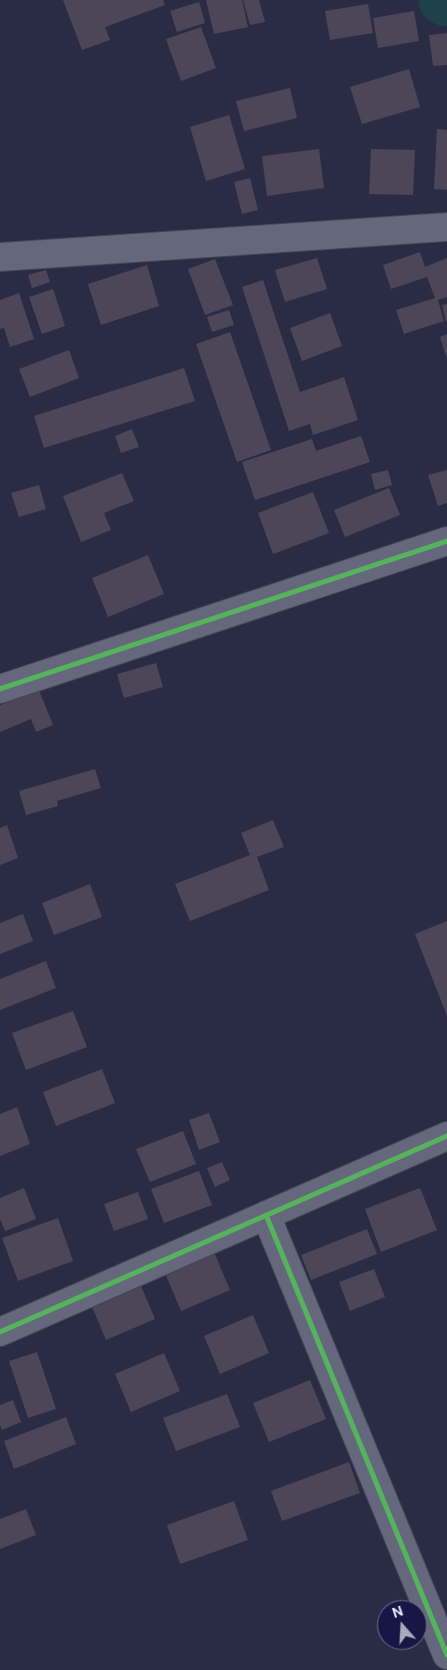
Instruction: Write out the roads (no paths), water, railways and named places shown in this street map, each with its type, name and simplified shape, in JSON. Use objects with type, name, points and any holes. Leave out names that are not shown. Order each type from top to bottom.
[{"type":"street","points":[[0,257],[447,227]]},
{"type":"street","points":[[0,689],[447,541]]},
{"type":"street","points":[[0,1332],[447,1136]]},
{"type":"street","points":[[266,1214],[447,1655]]}]
